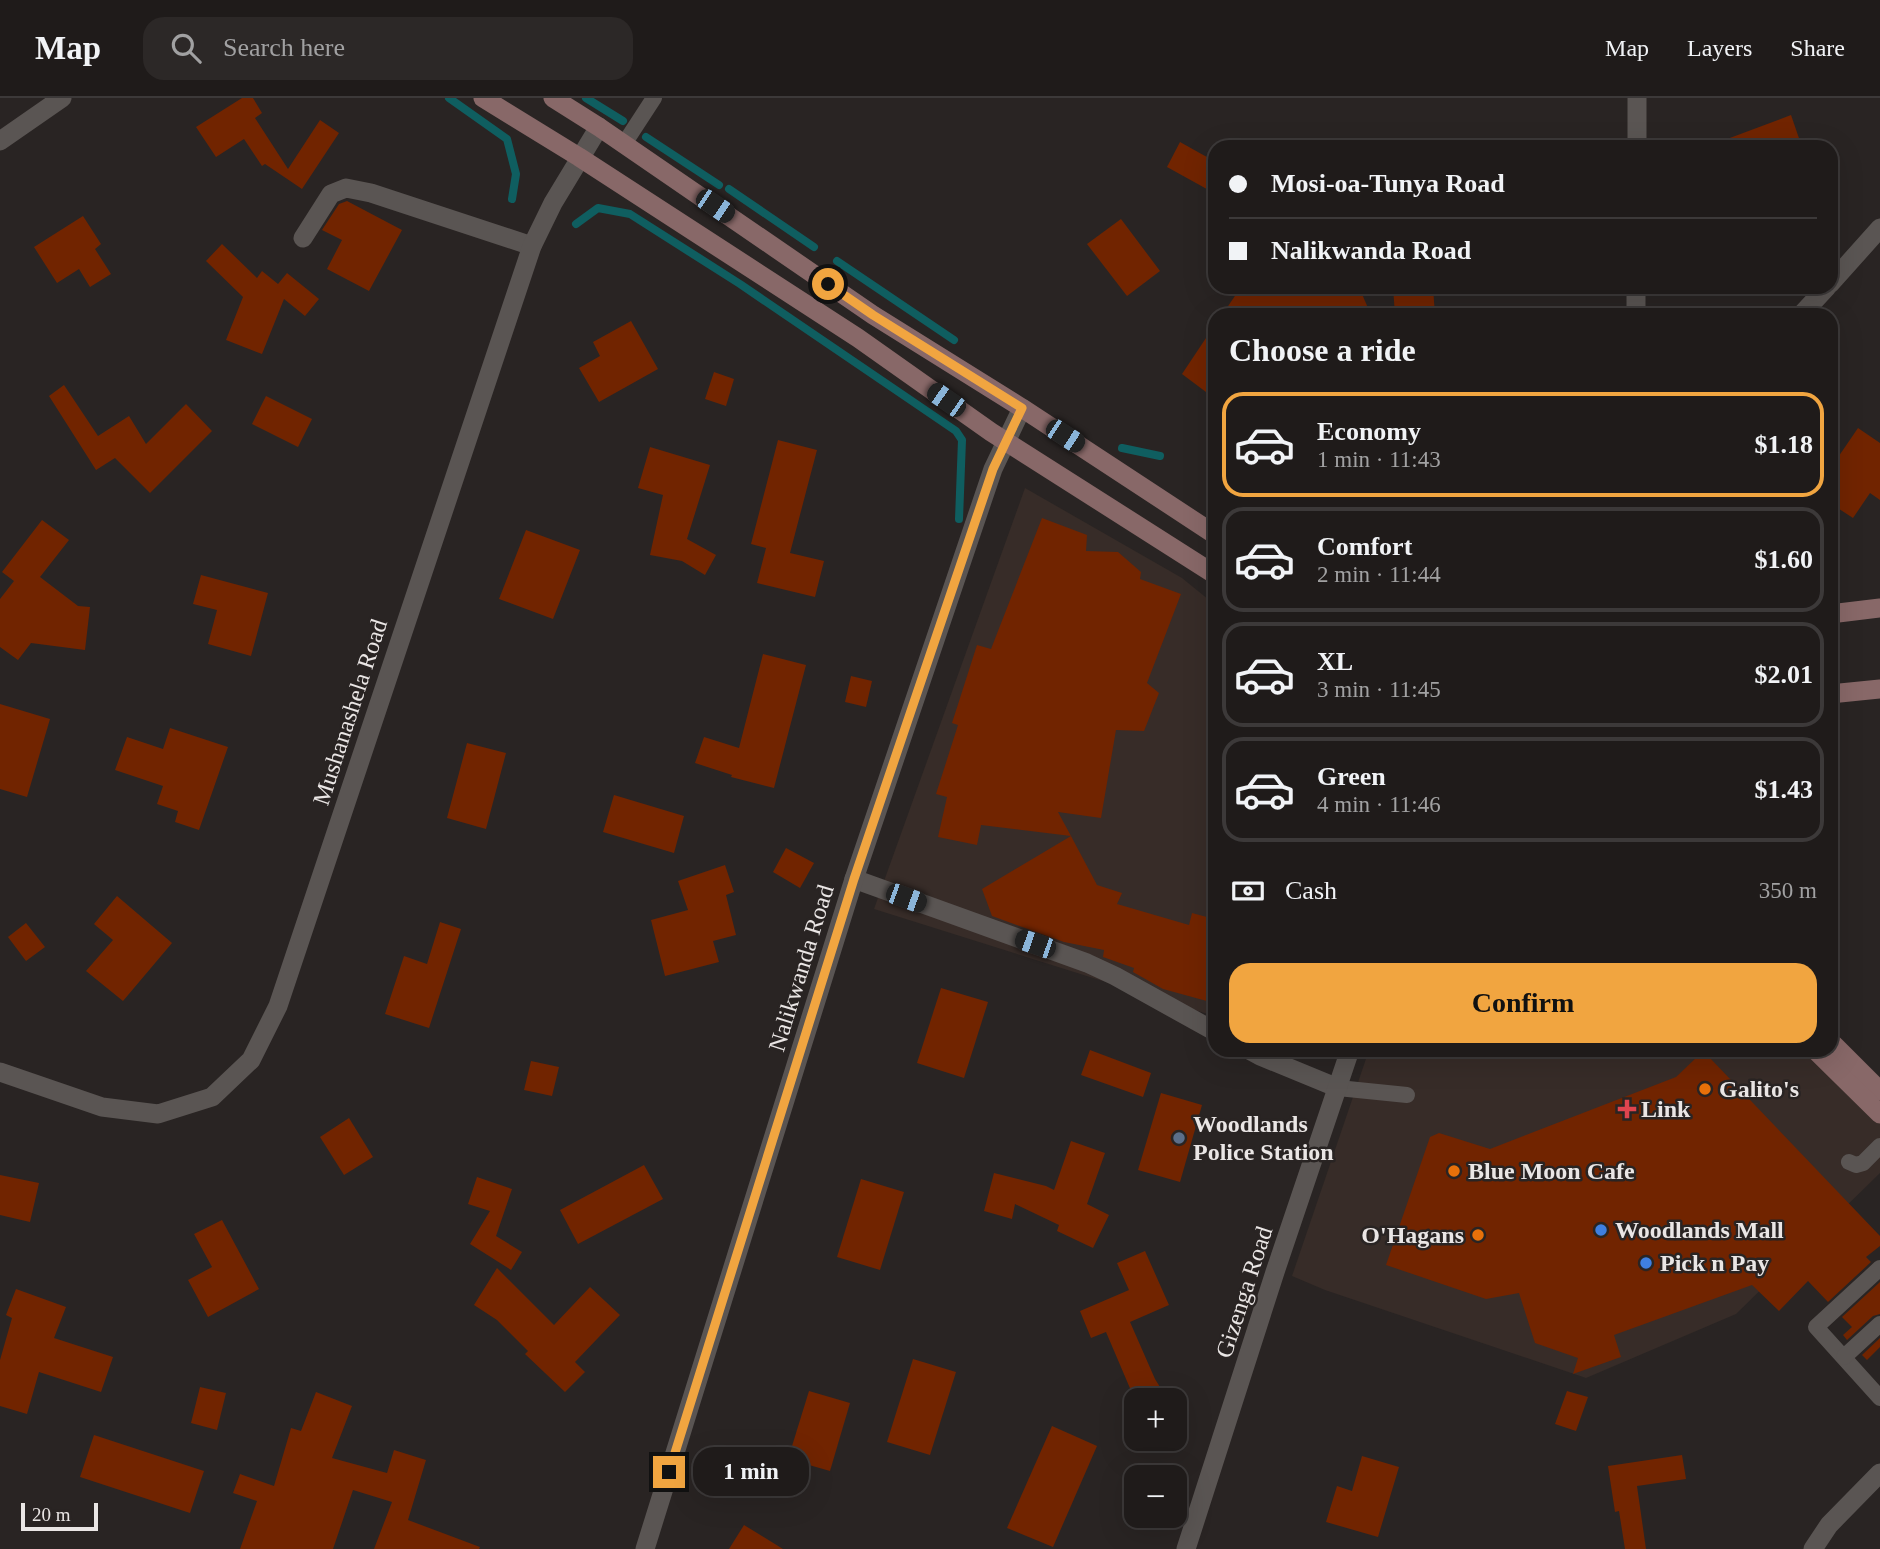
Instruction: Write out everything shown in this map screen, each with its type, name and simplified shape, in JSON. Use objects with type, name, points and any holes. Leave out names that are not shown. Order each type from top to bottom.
[{"type":"main road","points":[[483,98],[858,338],[1006,440],[1208,570]]},
{"type":"main road","points":[[553,98],[873,315],[1022,408],[1208,530]]},
{"type":"main road","points":[[1838,613],[1880,608]]},
{"type":"main road","points":[[1838,693],[1880,689]]},
{"type":"main road","points":[[1838,1049],[1880,1091]]},
{"type":"main road","points":[[1822,1057],[1880,1114]]},
{"type":"street","points":[[0,141],[62,98]]},
{"type":"street","points":[[1637,98],[1637,140]]},
{"type":"street","name":"Mushanashela Road","points":[[0,1072],[102,1107],[158,1114],[212,1097],[251,1059],[278,1006],[531,246],[579,157],[599,127]]},
{"type":"street","points":[[303,238],[331,194],[346,188],[371,193],[531,246]]},
{"type":"street","points":[[1838,275],[1880,228]]},
{"type":"street","points":[[1808,308],[1821,294]]},
{"type":"street","name":"Nalikwanda Road","points":[[645,1549],[854,879],[993,469],[1022,408]]},
{"type":"street","points":[[854,879],[1087,962],[1208,1028]]},
{"type":"street","points":[[1265,1057],[1338,1088]]},
{"type":"street","name":"Gizenga Road","points":[[1186,1549],[1348,1057]]},
{"type":"street","points":[[1813,1549],[1829,1525],[1880,1473]]},
{"type":"lane","points":[[624,144],[654,98]]},
{"type":"lane","points":[[1338,1088],[1407,1095]]},
{"type":"lane","points":[[1849,1162],[1856,1165],[1863,1163],[1880,1146]]},
{"type":"lane","points":[[1880,1268],[1815,1327],[1880,1398]]},
{"type":"lane","points":[[1844,1357],[1880,1324]]},
{"type":"shaded area","points":[[1025,488],[1182,578],[1208,599],[1208,1014],[874,909]]},
{"type":"shaded area","points":[[1367,1057],[1820,1057],[1880,1120],[1880,1173],[1736,1314],[1586,1378],[1325,1290],[1292,1276]]},
{"type":"building","points":[[242,98],[253,98],[262,113],[255,118],[288,169],[320,120],[339,133],[302,189],[265,164],[262,166],[244,139],[216,157],[196,127]]},
{"type":"building","points":[[1791,115],[1800,140],[1724,140]]},
{"type":"building","points":[[1180,142],[1208,158],[1208,190],[1167,167]]},
{"type":"building","points":[[347,201],[402,230],[369,291],[327,269],[342,240],[322,230],[339,204]]},
{"type":"building","points":[[83,216],[101,244],[95,249],[111,274],[90,287],[79,269],[57,283],[34,247]]},
{"type":"building","points":[[1121,219],[1160,271],[1127,296],[1087,244]]},
{"type":"building","points":[[222,244],[257,278],[262,271],[278,284],[287,273],[319,299],[305,316],[284,299],[262,354],[226,340],[243,297],[206,261]]},
{"type":"building","points":[[1236,294],[1362,294],[1368,308],[1227,308]]},
{"type":"building","points":[[1394,294],[1434,294],[1434,308],[1394,308]]},
{"type":"building","points":[[631,321],[658,369],[599,402],[579,368],[600,356],[593,342]]},
{"type":"building","points":[[1208,335],[1208,394],[1182,374]]},
{"type":"building","points":[[714,372],[734,379],[726,406],[705,399]]},
{"type":"building","points":[[64,385],[98,436],[129,416],[146,444],[186,404],[212,431],[150,493],[115,458],[96,470],[49,396]]},
{"type":"building","points":[[266,396],[312,419],[298,447],[252,424]]},
{"type":"building","points":[[1858,428],[1880,443],[1880,500],[1870,493],[1853,518],[1838,508],[1838,457]]},
{"type":"building","points":[[778,440],[817,450],[790,553],[824,561],[815,597],[757,583],[766,548],[751,544]]},
{"type":"building","points":[[650,447],[710,465],[687,539],[716,555],[705,575],[682,561],[650,555],[663,495],[638,488]]},
{"type":"building","points":[[1042,518],[1087,535],[1086,551],[1118,552],[1141,572],[1140,579],[1181,594],[1147,683],[1159,693],[1144,731],[1116,730],[1101,818],[1058,812],[1071,836],[981,825],[977,845],[938,837],[947,797],[936,794],[958,725],[952,723],[977,645],[991,649]]},
{"type":"building","points":[[42,520],[69,540],[40,577],[78,606],[90,607],[85,650],[31,643],[18,660],[0,647],[0,599],[14,581],[2,572]]},
{"type":"building","points":[[526,530],[580,550],[553,619],[499,599]]},
{"type":"building","points":[[201,575],[268,593],[251,656],[208,644],[217,610],[193,604]]},
{"type":"building","points":[[763,654],[806,665],[774,788],[731,777],[732,775],[695,763],[704,737],[739,748]]},
{"type":"building","points":[[851,676],[872,681],[866,707],[845,702]]},
{"type":"building","points":[[0,704],[50,719],[27,797],[0,789]]},
{"type":"building","points":[[170,728],[228,747],[199,830],[175,822],[178,811],[157,804],[163,786],[115,770],[127,737],[163,749]]},
{"type":"building","points":[[467,743],[506,753],[486,829],[447,818]]},
{"type":"building","points":[[614,795],[684,816],[674,853],[603,832]]},
{"type":"building","points":[[1071,836],[1097,885],[1122,893],[1117,904],[1189,925],[1192,913],[1208,917],[1208,1001],[1163,989],[1133,972],[1134,968],[1103,957],[1104,950],[1064,942],[992,916],[982,889]]},
{"type":"building","points":[[786,848],[814,863],[800,888],[773,872]]},
{"type":"building","points":[[725,865],[734,892],[726,895],[736,935],[713,941],[719,962],[665,976],[651,920],[688,910],[678,881]]},
{"type":"building","points":[[117,896],[172,943],[123,1001],[86,971],[113,940],[94,924]]},
{"type":"building","points":[[440,922],[461,929],[429,1028],[385,1014],[404,956],[427,964]]},
{"type":"building","points":[[26,923],[45,947],[26,961],[8,937]]},
{"type":"building","points":[[941,988],[988,1002],[964,1078],[917,1063]]},
{"type":"building","points":[[1090,1050],[1151,1073],[1143,1097],[1081,1075]]},
{"type":"building","name":"Woodlands Mall","points":[[1697,1057],[1709,1057],[1880,1236],[1880,1246],[1866,1257],[1871,1262],[1828,1302],[1808,1281],[1779,1311],[1752,1285],[1614,1335],[1621,1357],[1573,1374],[1578,1358],[1535,1343],[1519,1293],[1486,1299],[1386,1265],[1430,1137],[1439,1133],[1490,1149],[1676,1077]]},
{"type":"building","points":[[531,1061],[559,1067],[552,1096],[524,1090]]},
{"type":"building","name":"Woodlands Police Station","points":[[1161,1093],[1202,1105],[1180,1182],[1138,1170]]},
{"type":"building","points":[[349,1118],[373,1157],[344,1175],[320,1137]]},
{"type":"building","points":[[1071,1141],[1105,1153],[1087,1204],[1109,1215],[1093,1248],[1057,1231],[1059,1225],[1015,1204],[1012,1219],[984,1211],[994,1173],[1054,1190]]},
{"type":"building","points":[[644,1165],[663,1199],[578,1244],[560,1210]]},
{"type":"building","points":[[0,1175],[39,1183],[30,1222],[0,1215]]},
{"type":"building","points":[[477,1177],[512,1189],[496,1236],[522,1252],[511,1270],[470,1244],[490,1211],[468,1204]]},
{"type":"building","points":[[861,1179],[904,1192],[880,1270],[837,1257]]},
{"type":"building","points":[[222,1220],[259,1289],[208,1317],[188,1280],[212,1267],[194,1234]]},
{"type":"building","points":[[1145,1251],[1169,1305],[1130,1322],[1161,1388],[1130,1388],[1106,1332],[1091,1338],[1080,1311],[1129,1290],[1117,1263]]},
{"type":"building","points":[[497,1268],[554,1325],[590,1287],[620,1315],[575,1362],[585,1372],[565,1392],[525,1354],[528,1351],[497,1320],[474,1305]]},
{"type":"building","points":[[1880,1282],[1880,1314],[1873,1316],[1847,1340],[1843,1335],[1852,1327],[1842,1317]]},
{"type":"building","points":[[16,1289],[66,1307],[54,1338],[113,1357],[101,1392],[39,1372],[27,1414],[0,1406],[0,1360],[12,1318],[6,1315]]},
{"type":"building","points":[[1880,1338],[1880,1347],[1867,1360],[1862,1355]]},
{"type":"building","points":[[913,1359],[956,1372],[930,1455],[887,1442]]},
{"type":"building","points":[[200,1387],[226,1393],[217,1430],[191,1423]]},
{"type":"building","points":[[809,1391],[850,1403],[830,1471],[788,1459]]},
{"type":"building","points":[[1567,1391],[1588,1397],[1576,1431],[1555,1424]]},
{"type":"building","points":[[316,1392],[352,1406],[332,1458],[387,1473],[394,1450],[426,1460],[408,1520],[480,1547],[479,1549],[374,1549],[392,1502],[353,1490],[333,1549],[240,1549],[257,1501],[233,1493],[240,1474],[274,1486],[291,1428],[301,1431]]},
{"type":"building","points":[[1052,1426],[1097,1446],[1053,1547],[1007,1528]]},
{"type":"building","points":[[94,1435],[204,1471],[190,1513],[80,1477]]},
{"type":"building","points":[[1682,1455],[1686,1479],[1637,1486],[1646,1549],[1625,1549],[1619,1511],[1615,1512],[1608,1466]]},
{"type":"building","points":[[1362,1456],[1399,1467],[1378,1537],[1326,1522],[1337,1486],[1352,1491]]},
{"type":"building","points":[[744,1525],[783,1549],[729,1549]]},
{"type":"waterway","points":[[449,98],[507,139],[516,174],[512,199]]},
{"type":"waterway","points":[[586,98],[623,121]]},
{"type":"waterway","points":[[646,137],[719,185]]},
{"type":"waterway","points":[[729,189],[814,247]]},
{"type":"waterway","points":[[576,224],[598,208],[630,214],[740,284],[956,431],[962,440],[959,519]]},
{"type":"waterway","points":[[837,261],[954,340]]},
{"type":"waterway","points":[[1122,448],[1160,456]]},
{"type":"place","name":"Galito's","points":[[1705,1089]]},
{"type":"place","name":"Link","points":[[1627,1109]]},
{"type":"place","name":"Woodlands Police Station","points":[[1179,1138]]},
{"type":"place","name":"Blue Moon Cafe","points":[[1454,1171]]},
{"type":"place","name":"Woodlands Mall","points":[[1601,1230]]},
{"type":"place","name":"O'Hagans","points":[[1478,1235]]},
{"type":"place","name":"Pick n Pay","points":[[1646,1263]]},
{"type":"route","points":[[669,1472],[854,879],[993,469],[1022,408],[828,284]]}]
